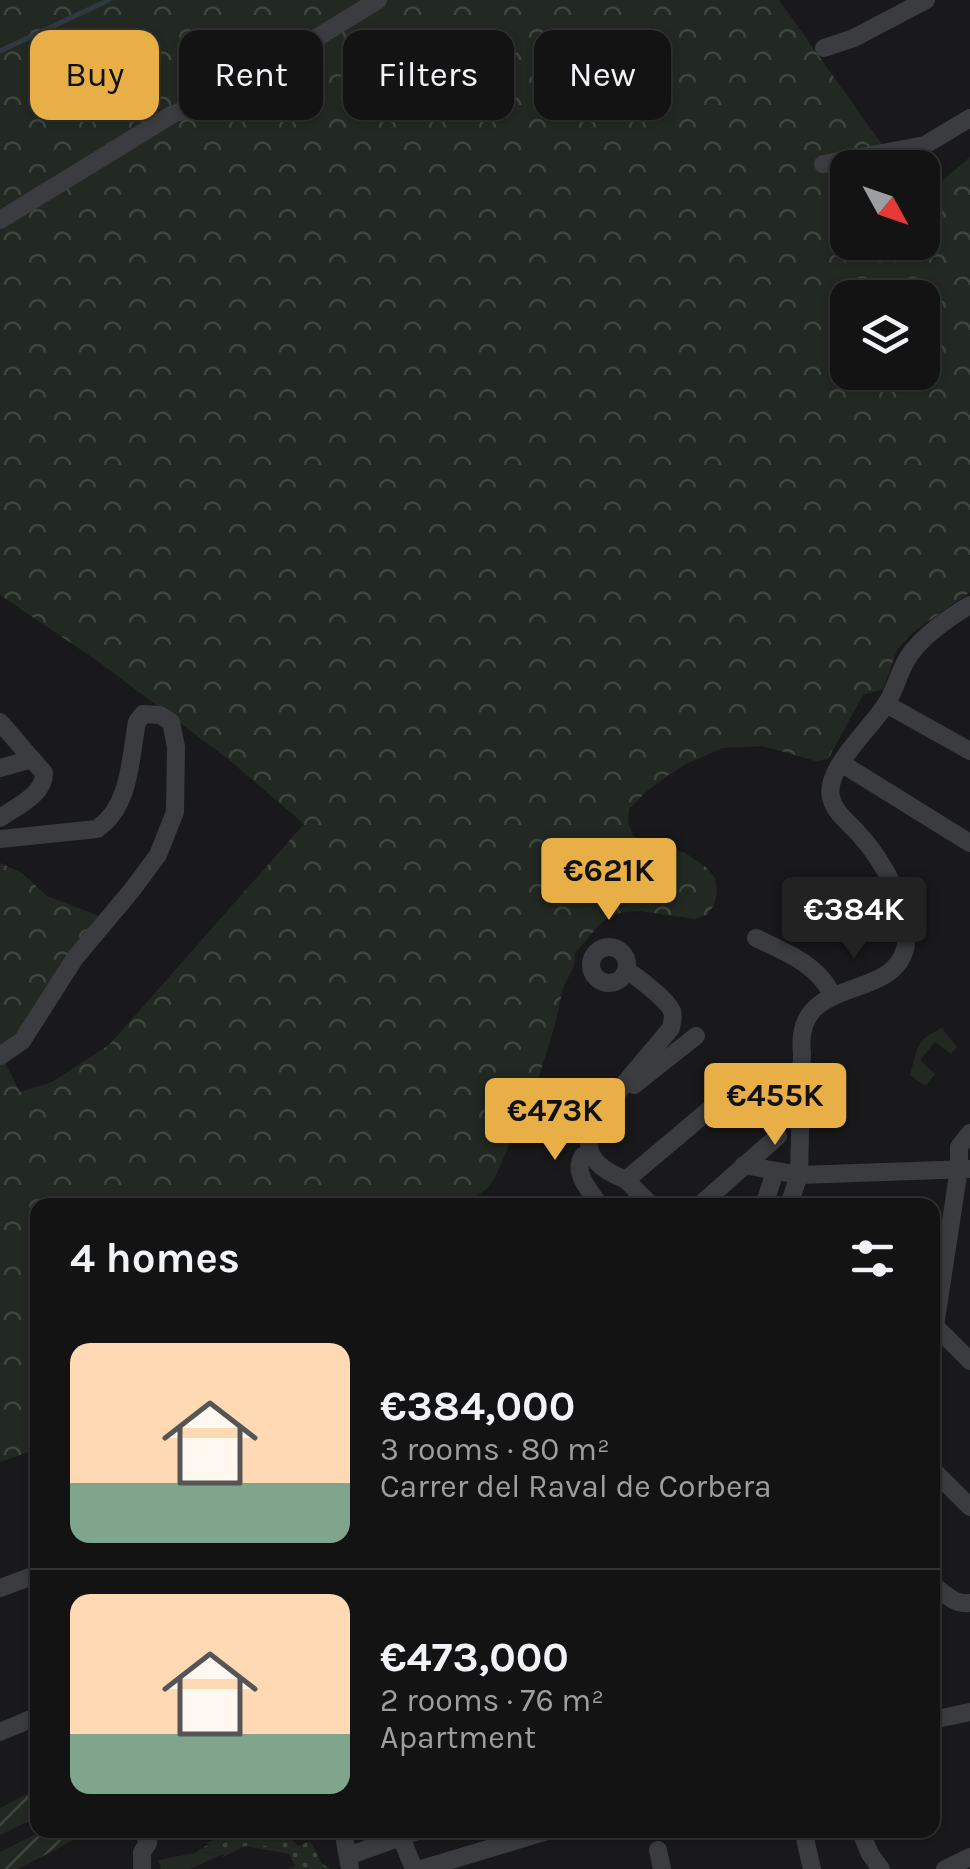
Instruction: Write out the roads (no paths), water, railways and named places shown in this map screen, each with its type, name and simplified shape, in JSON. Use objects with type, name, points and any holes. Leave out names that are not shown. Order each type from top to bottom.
[{"type":"street","points":[[0,220],[173,114],[189,108],[242,102],[312,40],[378,0]]},
{"type":"street","points":[[824,48],[854,38],[926,0]]},
{"type":"street","points":[[824,164],[925,145],[970,118]]},
{"type":"street","points":[[791,1198],[799,1175],[800,1036],[818,1006],[832,995],[882,978],[893,970],[906,944],[904,910],[872,850],[834,806],[829,792],[831,783],[841,763],[886,704],[905,660],[944,621],[970,605]]},
{"type":"street","points":[[886,704],[970,752]]},
{"type":"street","points":[[0,838],[96,829],[104,824],[127,787],[138,722],[143,714],[160,715],[172,722],[176,747],[175,812],[158,855],[75,958],[22,1040],[0,1056]]},
{"type":"street","points":[[0,722],[44,773],[45,781],[40,790],[0,818]]},
{"type":"street","points":[[0,768],[32,760]]},
{"type":"street","points":[[841,763],[970,843]]},
{"type":"street","points":[[756,938],[799,959],[828,986],[832,995]]},
{"type":"street","points":[[606,947],[623,953],[627,970],[615,983],[592,982],[592,958],[606,947]]},
{"type":"street","points":[[627,970],[672,1010],[671,1028],[592,1130],[588,1146],[592,1157],[644,1198]]},
{"type":"street","points":[[627,1083],[635,1085],[696,1036]]},
{"type":"street","points":[[626,1180],[735,1088]]},
{"type":"street","points":[[940,1300],[965,1169],[959,1147],[970,1133]]},
{"type":"street","points":[[708,1198],[778,1136]]},
{"type":"street","points":[[592,1157],[583,1156],[578,1163],[579,1173],[595,1198]]},
{"type":"street","points":[[744,1166],[799,1175],[965,1169]]},
{"type":"street","points":[[766,1198],[775,1172]]},
{"type":"street","points":[[940,1331],[970,1361]]},
{"type":"street","points":[[940,1477],[970,1507]]},
{"type":"street","points":[[0,1588],[30,1577]]},
{"type":"street","points":[[940,1590],[954,1601],[970,1602]]},
{"type":"street","points":[[940,1718],[970,1712]]},
{"type":"street","points":[[0,1732],[30,1719]]},
{"type":"street","points":[[142,1869],[146,1838]]},
{"type":"street","points":[[349,1862],[399,1838]]},
{"type":"street","points":[[402,1838],[417,1869],[524,1838]]},
{"type":"street","points":[[805,1838],[812,1869]]},
{"type":"street","points":[[863,1838],[881,1869]]},
{"type":"street","points":[[945,1869],[970,1857]]},
{"type":"waterway","points":[[0,51],[109,0]]}]
